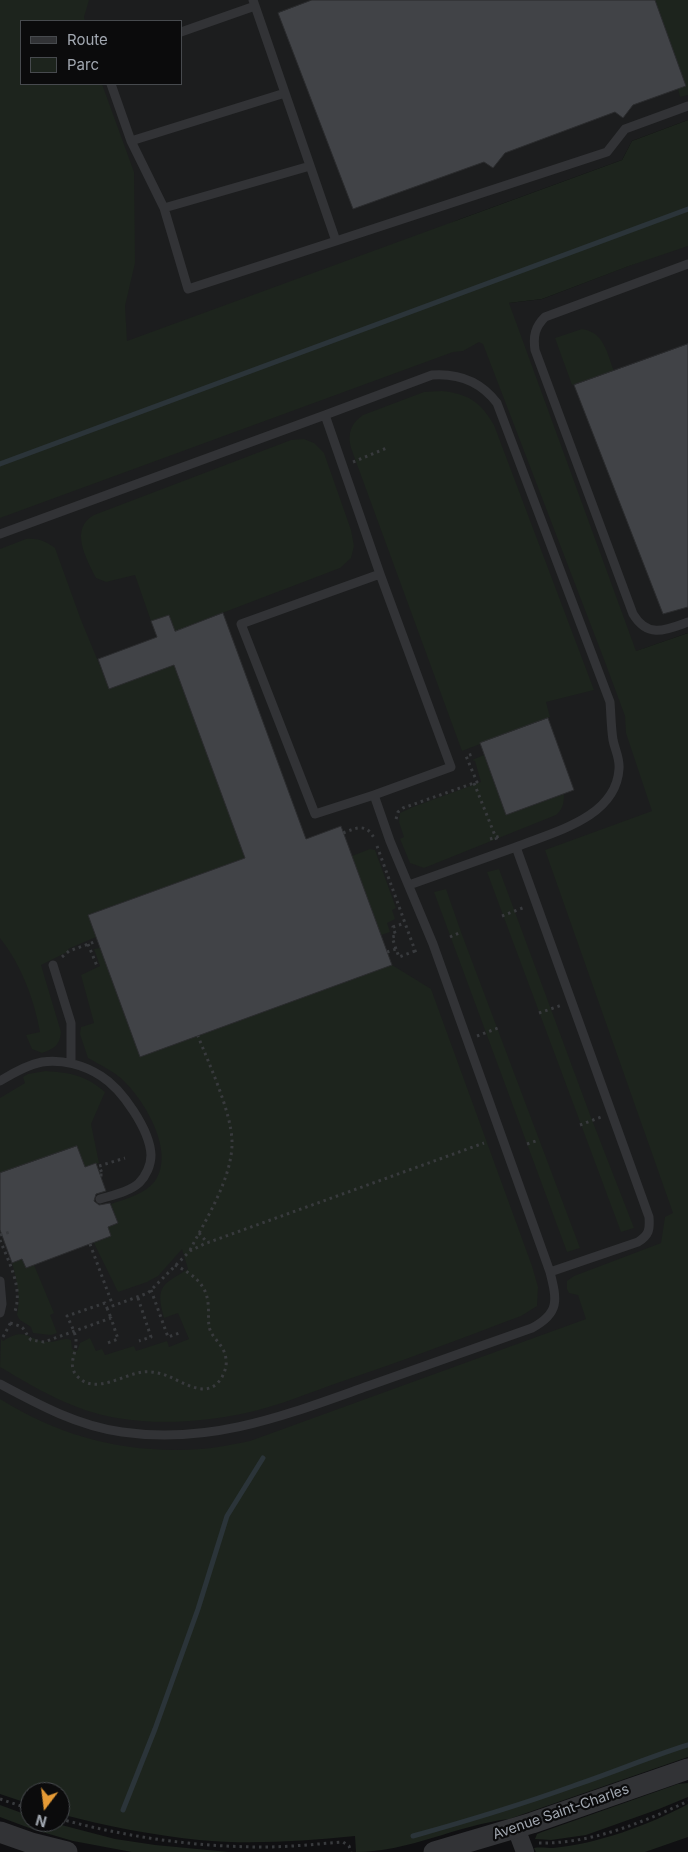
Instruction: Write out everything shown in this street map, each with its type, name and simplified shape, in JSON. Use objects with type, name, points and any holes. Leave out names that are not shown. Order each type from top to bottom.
[{"type":"street","name":"Avenue Saint-Charles","points":[[434,1852],[516,1828],[688,1769]]},
{"type":"street","points":[[516,1828],[530,1848]]},
{"type":"street","points":[[0,1832],[31,1843],[67,1852]]},
{"type":"lane","points":[[182,32],[254,3],[336,241]]},
{"type":"lane","points":[[111,85],[131,142],[164,208],[188,289],[607,152],[625,128],[688,106]]},
{"type":"lane","points":[[131,142],[285,93]]},
{"type":"lane","points":[[164,208],[310,166]]},
{"type":"lane","points":[[688,264],[545,317],[534,332],[534,342],[539,359],[633,614],[638,623],[646,628],[656,630],[667,629],[688,622]]},
{"type":"lane","points":[[0,534],[432,375],[458,376],[474,382],[488,391],[497,403],[610,702],[614,741],[619,756],[620,770],[610,797],[602,807],[590,816],[516,847],[409,886]]},
{"type":"lane","points":[[325,415],[380,574],[451,767],[315,814],[241,624],[380,574]]},
{"type":"lane","points":[[0,1384],[60,1414],[92,1426],[122,1432],[154,1435],[223,1431],[283,1416],[532,1328],[543,1322],[551,1314],[556,1302],[550,1272],[433,944],[390,841],[374,795]]},
{"type":"lane","points":[[516,847],[649,1217],[650,1229],[647,1237],[638,1242],[550,1272]]},
{"type":"lane","points":[[53,965],[68,1008],[71,1024],[71,1064]]},
{"type":"lane","points":[[0,1081],[27,1066],[43,1062],[71,1064],[88,1068],[103,1077],[131,1106],[150,1146],[150,1164],[140,1182],[131,1189],[100,1199]]},
{"type":"lane","points":[[0,1282],[2,1304],[0,1313]]},
{"type":"path","points":[[357,460],[389,447]]},
{"type":"path","points":[[397,826],[398,812],[403,808],[477,782],[466,756],[473,754]]},
{"type":"path","points":[[474,783],[498,836],[490,839]]},
{"type":"path","points":[[343,833],[363,827],[370,830],[417,956]]},
{"type":"path","points":[[502,916],[515,911]]},
{"type":"path","points":[[405,923],[393,927],[396,936],[392,937],[396,949],[399,957],[415,951]]},
{"type":"path","points":[[450,937],[461,932]]},
{"type":"path","points":[[69,951],[97,941]]},
{"type":"path","points":[[88,944],[97,966]]},
{"type":"path","points":[[387,952],[396,949]]},
{"type":"path","points":[[539,1013],[550,1009]]},
{"type":"path","points":[[486,1033],[498,1028]]},
{"type":"path","points":[[107,1308],[138,1298],[151,1290],[190,1250],[220,1191],[228,1166],[232,1140],[226,1112],[198,1036]]},
{"type":"path","points":[[580,1125],[592,1120]]},
{"type":"path","points":[[528,1144],[539,1140]]},
{"type":"path","points":[[190,1250],[484,1143]]},
{"type":"path","points":[[100,1175],[103,1175],[99,1166],[125,1158]]},
{"type":"path","points":[[0,1235],[10,1232]]},
{"type":"path","points":[[199,1232],[205,1240],[210,1242]]},
{"type":"path","points":[[90,1244],[113,1306]]},
{"type":"path","points":[[105,1344],[118,1339],[105,1303],[67,1316],[76,1340],[72,1360],[73,1371],[80,1379],[100,1384],[142,1372],[156,1372],[195,1388],[204,1390],[214,1386],[223,1375],[226,1361],[221,1344],[210,1333],[208,1302],[204,1288],[190,1273],[175,1265]]},
{"type":"path","points":[[151,1290],[168,1337],[182,1332]]},
{"type":"path","points":[[138,1298],[151,1337],[139,1340]]},
{"type":"path","points":[[10,1323],[21,1326],[26,1330],[27,1336],[31,1340],[44,1342],[110,1318]]},
{"type":"path","points":[[0,1799],[20,1806]]},
{"type":"path","name":"Avenue Saint-Charles","points":[[530,1848],[586,1838],[641,1821],[688,1801]]},
{"type":"path","points":[[70,1822],[161,1841],[216,1846],[264,1847],[343,1842],[349,1846],[351,1852]]},
{"type":"shaded area","points":[[17,0],[688,0],[688,120],[632,141],[622,160],[458,220],[0,433],[0,120]]},
{"type":"shaded area","points":[[688,243],[688,633],[637,651],[688,792],[688,1731],[70,1791],[70,1782],[20,1782],[20,1791],[0,1791],[0,489],[508,303],[542,299]]},
{"type":"green space","points":[[0,0],[89,0],[85,20],[20,20],[20,85],[102,85],[134,172],[135,263],[125,306],[127,341],[622,160],[632,141],[688,120],[688,246],[542,299],[509,303],[636,651],[688,633],[688,1757],[509,1819],[490,1822],[395,1848],[376,1851],[356,1852],[355,1836],[258,1842],[199,1840],[129,1830],[70,1816],[70,1782],[20,1782],[20,1801],[0,1794],[0,1399],[48,1424],[72,1433],[121,1446],[147,1449],[201,1449],[250,1441],[586,1319],[578,1295],[569,1293],[567,1289],[567,1281],[574,1276],[661,1243],[665,1217],[673,1213],[545,850],[652,811],[626,733],[625,716],[483,344],[479,342],[463,351],[453,352],[0,518]]},
{"type":"green space","points":[[655,0],[688,0],[688,95],[680,97],[678,89],[686,86]]},
{"type":"green space","points":[[582,329],[595,334],[604,344],[614,371],[572,385],[555,338]]},
{"type":"green space","points":[[442,391],[459,394],[472,400],[484,410],[494,425],[594,690],[546,702],[550,717],[462,751],[351,448],[350,438],[353,425],[363,415],[424,392]]},
{"type":"green space","points":[[304,439],[314,443],[324,453],[351,530],[354,546],[351,558],[340,568],[175,631],[169,615],[151,621],[135,575],[106,582],[96,578],[84,553],[81,536],[82,528],[86,521],[94,515],[291,440]]},
{"type":"green space","points":[[26,539],[41,540],[55,548],[81,620],[109,688],[174,665],[245,858],[88,915],[96,937],[68,949],[69,951],[41,965],[61,1032],[56,1046],[42,1053],[32,1049],[26,1035],[40,1032],[26,982],[8,948],[0,938],[0,549]]},
{"type":"green space","points":[[484,755],[506,815],[564,794],[562,808],[556,815],[424,868],[410,863],[400,839],[404,837],[399,822],[400,813],[481,782],[475,761],[472,760]]},
{"type":"green space","points":[[370,849],[375,850],[396,908],[392,910],[395,919],[387,923],[390,932],[381,935],[352,856]]},
{"type":"green space","points":[[499,869],[634,1228],[621,1232],[487,872]]},
{"type":"green space","points":[[446,889],[580,1248],[567,1252],[434,892]]},
{"type":"green space","points":[[100,948],[140,1057],[392,965],[431,989],[532,1266],[538,1287],[537,1306],[521,1316],[271,1407],[214,1419],[165,1422],[101,1415],[56,1398],[0,1367],[1,1339],[3,1341],[11,1336],[23,1335],[44,1342],[68,1339],[71,1340],[72,1349],[77,1351],[80,1343],[90,1338],[96,1351],[102,1349],[105,1355],[134,1346],[136,1351],[167,1341],[169,1347],[189,1339],[178,1313],[164,1318],[160,1299],[163,1288],[167,1283],[188,1269],[182,1249],[158,1276],[118,1292],[94,1243],[111,1236],[108,1227],[118,1223],[111,1204],[134,1196],[151,1186],[160,1169],[162,1156],[155,1128],[141,1102],[120,1077],[88,1058],[80,1034],[81,1027],[94,1023],[81,975],[100,966],[94,949]]},
{"type":"green space","points":[[46,1071],[84,1078],[105,1092],[91,1124],[99,1163],[85,1167],[77,1146],[0,1173],[0,1098],[25,1083],[23,1077],[28,1074]]},
{"type":"green space","points":[[22,1259],[26,1268],[34,1265],[54,1313],[50,1315],[57,1333],[51,1335],[33,1333],[31,1327],[20,1320],[17,1315],[17,1283],[12,1263]]},
{"type":"green space","points":[[688,1783],[688,1797],[659,1809],[586,1835],[551,1840],[535,1839],[537,1834],[542,1832],[678,1784]]},
{"type":"green space","points":[[688,1804],[688,1837],[645,1852],[536,1852],[534,1848],[570,1846],[605,1838],[640,1826]]},
{"type":"green space","points":[[0,1805],[20,1812],[20,1824],[0,1817]]},
{"type":"green space","points":[[70,1827],[115,1839],[229,1852],[132,1852],[73,1841],[42,1832],[70,1832]]},
{"type":"building","points":[[312,0],[655,0],[686,86],[633,105],[623,118],[615,112],[505,153],[493,168],[484,162],[353,209],[278,13]]},
{"type":"building","points":[[688,344],[688,607],[663,614],[574,385]]},
{"type":"building","points":[[223,613],[306,839],[341,826],[392,965],[140,1057],[88,915],[245,858],[174,665],[109,689],[98,659],[157,637],[151,621],[169,615],[175,631]]},
{"type":"building","points":[[548,718],[574,790],[506,815],[480,743]]},
{"type":"building","points":[[77,1146],[85,1167],[96,1163],[106,1191],[96,1194],[94,1201],[99,1205],[110,1203],[118,1223],[108,1227],[111,1236],[26,1268],[22,1259],[12,1263],[0,1230],[0,1173]]},
{"type":"waterway","points":[[0,464],[688,209]]},
{"type":"waterway","points":[[123,1810],[155,1729],[198,1609],[227,1516],[263,1458]]},
{"type":"waterway","points":[[413,1836],[533,1800],[688,1745]]}]
